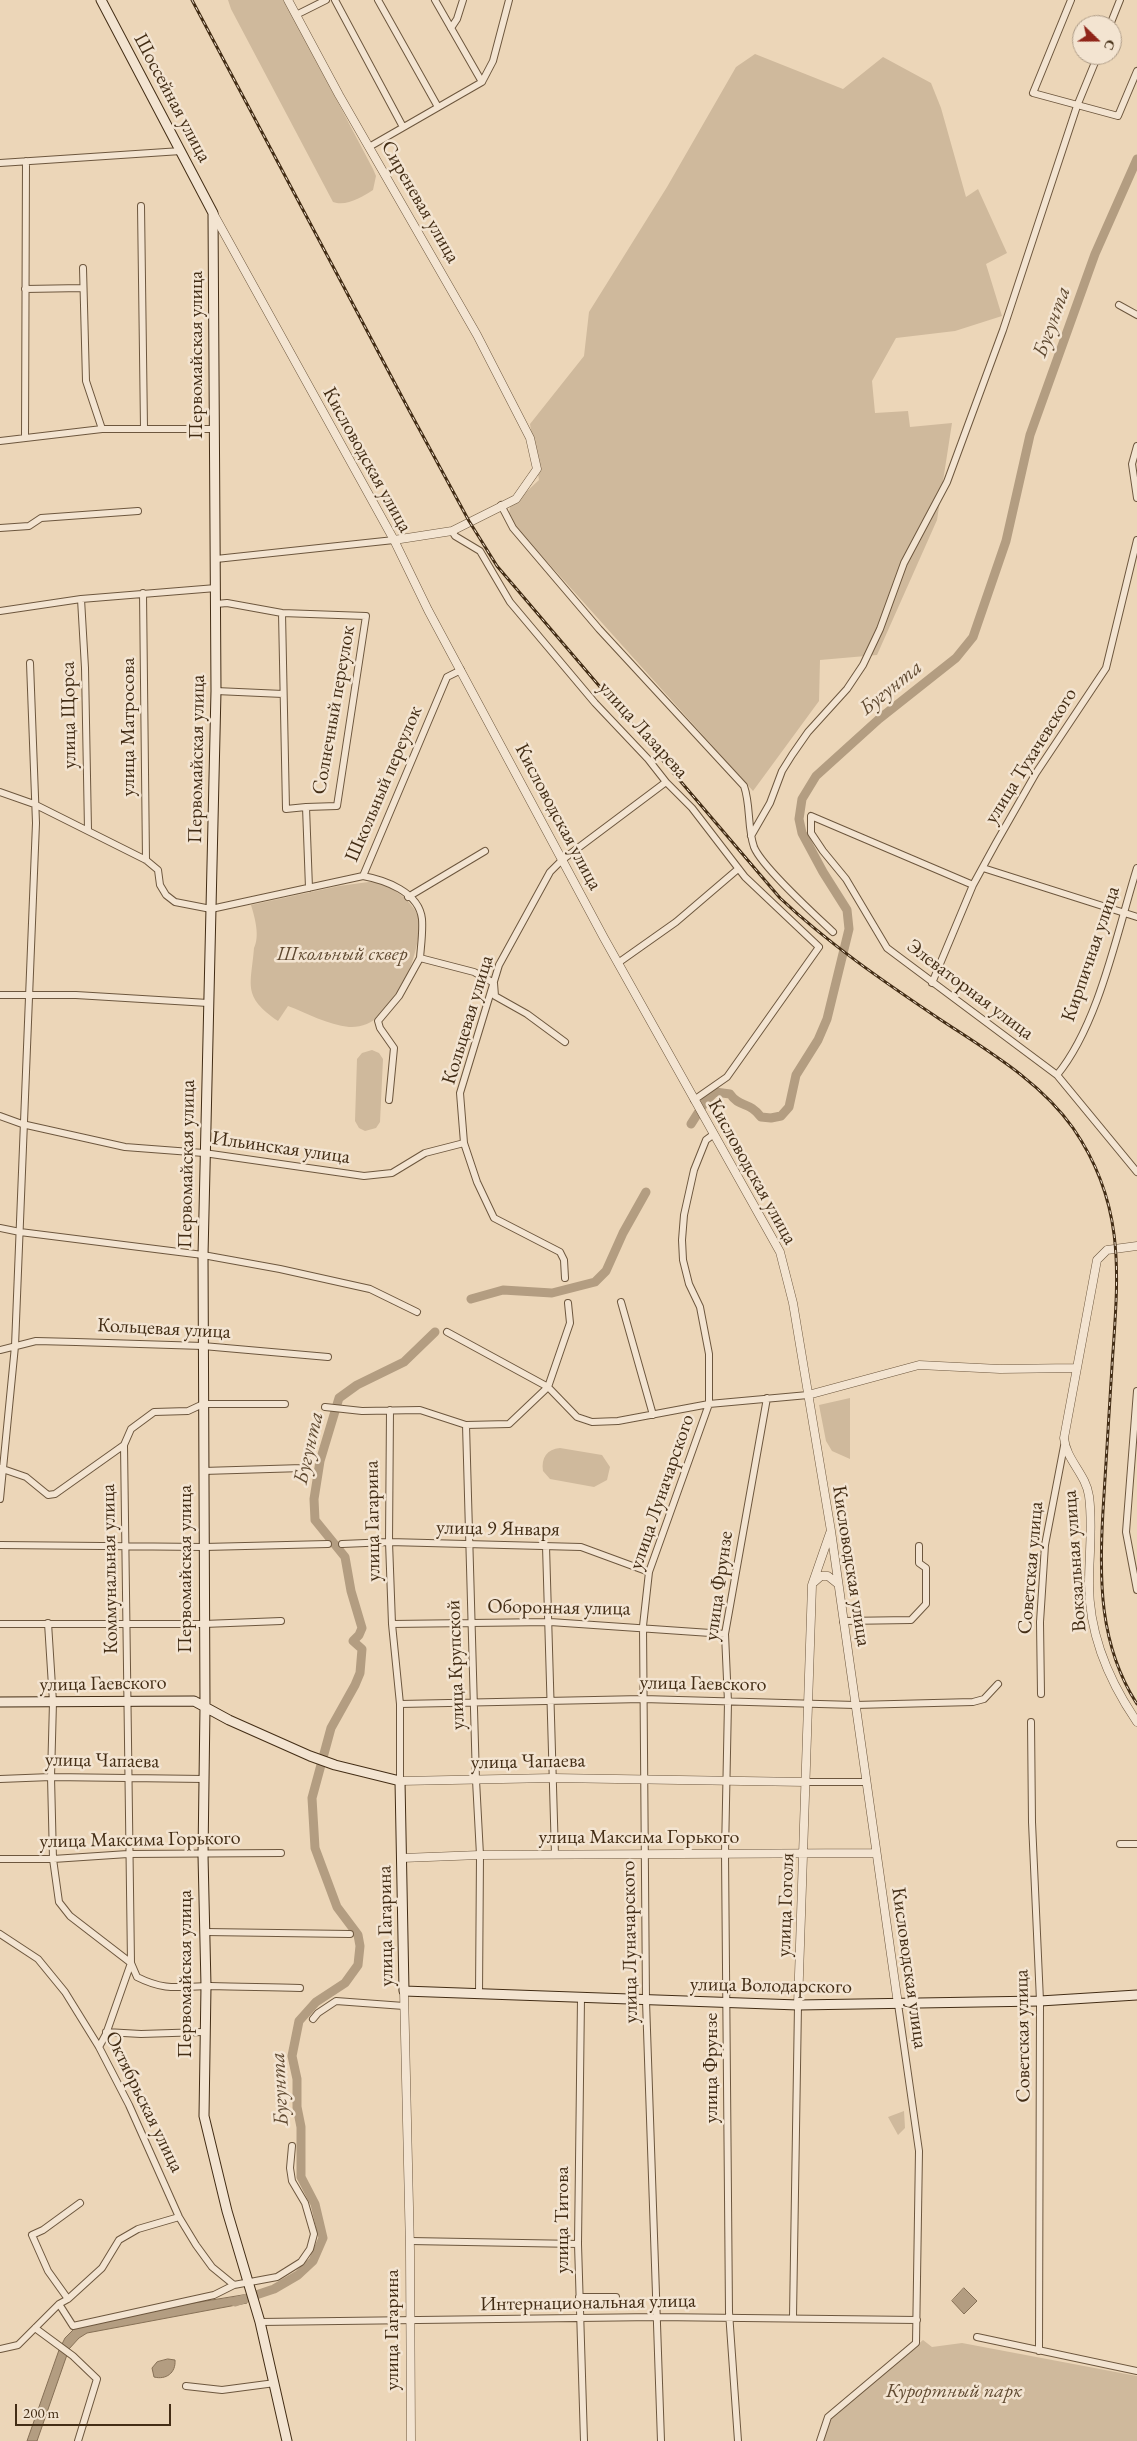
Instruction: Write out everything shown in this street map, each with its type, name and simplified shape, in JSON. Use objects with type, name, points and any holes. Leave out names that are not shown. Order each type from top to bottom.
[{"type":"main road","name":"Шоссейная улица","points":[[101,0],[213,212]]},
{"type":"main road","name":"Первомайская улица","points":[[204,2116],[203,2032],[206,1986],[203,1854],[205,1707],[203,1255],[216,691],[213,212]]},
{"type":"main road","name":"улица Гаевского","points":[[0,1702],[187,1700],[205,1707]]},
{"type":"main road","name":"улица Чапаева","points":[[205,1707],[229,1720],[310,1756],[336,1765],[400,1781]]},
{"type":"main road","name":"улица Гагарина","points":[[400,1781],[404,1991]]},
{"type":"main road","name":"улица Володарского","points":[[404,1991],[798,2006],[1040,2001],[1137,1995]]},
{"type":"main road","name":"Октябрьская улица","points":[[204,2116],[227,2211],[260,2322],[288,2441]]},
{"type":"street","name":"Сиреневая улица","points":[[288,0],[369,147],[443,274],[530,438],[537,470],[516,498],[501,505]]},
{"type":"street","points":[[296,15],[326,0]]},
{"type":"street","points":[[335,0],[404,127]]},
{"type":"street","points":[[378,0],[438,108]]},
{"type":"street","points":[[435,0],[482,82]]},
{"type":"street","points":[[450,28],[457,19],[463,0]]},
{"type":"street","points":[[369,147],[482,82],[494,62],[509,0]]},
{"type":"street","points":[[1071,0],[1033,93],[1118,116],[1137,71]]},
{"type":"street","points":[[1114,15],[1120,0]]},
{"type":"street","points":[[751,836],[770,803],[782,771],[792,755],[813,726],[846,689],[863,665],[880,629],[904,563],[947,482],[1003,330],[1076,106],[1094,65]]},
{"type":"street","points":[[0,162],[181,150]]},
{"type":"street","points":[[25,438],[26,161]]},
{"type":"street","points":[[141,206],[144,428]]},
{"type":"street","name":"Кисловодская улица","points":[[213,212],[394,540],[428,610],[618,963],[780,1252],[793,1303],[831,1531],[919,2151],[920,2200],[916,2343],[828,2416],[820,2441]]},
{"type":"street","points":[[83,268],[86,381],[102,429]]},
{"type":"street","points":[[25,289],[83,288]]},
{"type":"street","points":[[1119,305],[1137,315]]},
{"type":"street","points":[[0,440],[102,429],[215,429]]},
{"type":"street","points":[[1137,446],[1132,464],[1137,498]]},
{"type":"street","points":[[216,560],[394,540],[452,530],[501,505],[513,528],[599,629],[744,786],[749,800],[751,836],[755,849],[767,865],[833,932]]},
{"type":"street","points":[[0,528],[28,526],[41,518],[138,511]]},
{"type":"street","name":"улица Лазарева","points":[[452,530],[455,536],[480,551],[510,602],[595,703],[692,808],[738,869],[818,947],[727,1077],[694,1100]]},
{"type":"street","name":"улица Тухачевского","points":[[932,982],[973,885],[1036,774],[1106,668],[1137,540]]},
{"type":"street","points":[[0,611],[81,599],[216,588]]},
{"type":"street","name":"улица Матросова","points":[[143,593],[146,860]]},
{"type":"street","name":"улица Щорса","points":[[81,599],[85,668],[88,830]]},
{"type":"street","name":"Солнечный переулок","points":[[216,604],[227,603],[282,613],[366,616],[336,806],[286,809],[282,613]]},
{"type":"street","points":[[0,1499],[15,1346],[22,1124],[35,841],[30,664]]},
{"type":"street","name":"Школьный переулок","points":[[0,792],[34,804],[146,860],[158,870],[160,885],[166,896],[175,902],[211,909],[363,876],[447,677],[461,670]]},
{"type":"street","points":[[216,691],[283,694]]},
{"type":"street","name":"Кольцевая улица","points":[[565,1278],[564,1260],[560,1252],[494,1218],[477,1182],[464,1143],[460,1093],[499,966],[550,872],[562,860],[653,794],[666,782]]},
{"type":"street","name":"Солнечный переулок","points":[[306,807],[309,888]]},
{"type":"street","name":"Элеваторная улица","points":[[973,885],[811,816],[811,832],[823,851],[846,879],[886,948],[1057,1075],[1137,1172]]},
{"type":"street","points":[[408,897],[485,851]]},
{"type":"street","points":[[983,868],[1137,917]]},
{"type":"street","name":"Кирпичная улица","points":[[1057,1075],[1066,1064],[1092,1010],[1137,868]]},
{"type":"street","points":[[618,963],[676,922],[738,869]]},
{"type":"street","points":[[363,876],[387,882],[398,888],[416,904],[422,917],[420,958],[399,996],[378,1021],[380,1028],[394,1048],[389,1100]]},
{"type":"street","points":[[420,958],[474,972],[494,983],[495,996],[527,1014],[565,1042]]},
{"type":"street","points":[[0,995],[76,994],[208,1002]]},
{"type":"street","name":"Ильинская улица","points":[[0,1116],[22,1124],[125,1147],[204,1153],[364,1176],[392,1173],[425,1153],[464,1143]]},
{"type":"street","name":"улица Луначарского","points":[[661,2441],[646,2001],[643,1626],[649,1572],[709,1404],[709,1354],[700,1307],[687,1276],[682,1240],[684,1215],[694,1170],[706,1140],[714,1134]]},
{"type":"street","points":[[0,1228],[203,1255],[354,1284],[370,1288],[417,1312]]},
{"type":"street","points":[[1064,1446],[1065,1427],[1075,1368],[1097,1260],[1107,1250],[1137,1246]]},
{"type":"street","points":[[621,1302],[653,1414]]},
{"type":"street","points":[[325,1407],[362,1411],[420,1410],[466,1425],[509,1424],[548,1387],[570,1323],[568,1303]]},
{"type":"street","points":[[447,1332],[548,1387],[577,1417],[592,1422],[618,1421],[709,1404],[808,1395],[919,1365],[1000,1369],[1075,1368]]},
{"type":"street","name":"Кольцевая улица","points":[[0,1350],[36,1341],[203,1346],[328,1357]]},
{"type":"street","points":[[1137,1391],[1126,1532],[1137,1590]]},
{"type":"street","name":"улица Фрунзе","points":[[738,2441],[730,2318],[725,1853],[728,1702],[725,1634],[767,1398]]},
{"type":"street","points":[[2,1468],[26,1477],[48,1495],[56,1494],[124,1445],[131,1430],[154,1412],[188,1411],[203,1404],[285,1404]]},
{"type":"street","name":"улица Гагарина","points":[[390,1410],[389,1542],[392,1624],[400,1704],[400,1781]]},
{"type":"street","name":"улица Крупской","points":[[466,1425],[476,1780],[480,1855],[479,1994]]},
{"type":"street","name":"Коммунальная улица","points":[[99,2047],[131,1963],[128,1854],[124,1445]]},
{"type":"street","name":"Советская улица","points":[[1041,1694],[1040,1622],[1045,1545],[1064,1446]]},
{"type":"street","name":"Вокзальная улица","points":[[1064,1446],[1082,1473],[1089,1496],[1089,1587],[1093,1624],[1106,1668],[1137,1722]]},
{"type":"street","points":[[203,1471],[303,1468],[307,1459]]},
{"type":"street","name":"улица Гоголя","points":[[793,2317],[798,2006],[812,1585],[831,1531]]},
{"type":"street","name":"улица 9 Января","points":[[342,1544],[389,1542],[469,1546],[581,1547],[649,1572]]},
{"type":"street","points":[[0,1546],[204,1547],[328,1544]]},
{"type":"street","points":[[546,1546],[550,1622],[555,1855]]},
{"type":"street","points":[[843,1621],[911,1620],[926,1604],[926,1568],[919,1563],[919,1546]]},
{"type":"street","points":[[812,1585],[821,1576],[828,1576],[838,1584]]},
{"type":"street","points":[[0,1624],[204,1624],[281,1621]]},
{"type":"street","name":"Оборонная улица","points":[[392,1624],[550,1622],[643,1626],[725,1634]]},
{"type":"street","points":[[48,1623],[53,1702],[51,1777],[53,1858],[59,1902],[70,1916],[131,1963],[132,1971],[137,1977],[153,1985],[171,1988],[206,1986],[300,1988]]},
{"type":"street","name":"улица Гаевского","points":[[400,1704],[643,1699],[855,1705],[973,1702],[984,1700],[998,1684]]},
{"type":"street","name":"Советская улица","points":[[1031,1722],[1032,1822],[1040,2001],[1039,2350]]},
{"type":"street","name":"улица Чапаева","points":[[0,1779],[51,1777],[204,1779]]},
{"type":"street","name":"улица Чапаева","points":[[400,1781],[553,1778],[866,1782]]},
{"type":"street","points":[[1120,1844],[1137,1844]]},
{"type":"street","points":[[0,1853],[0,1859]]},
{"type":"street","name":"улица Максима Горького","points":[[0,1859],[128,1854],[280,1853]]},
{"type":"street","name":"улица Максима Горького","points":[[402,1858],[480,1855],[876,1853]]},
{"type":"street","points":[[205,1932],[350,1934]]},
{"type":"street","name":"Октябрьская улица","points":[[0,1934],[38,1959],[65,1992],[99,2047],[106,2064],[129,2105],[179,2217],[212,2267],[234,2285]]},
{"type":"street","name":"улица Гагарина","points":[[404,1991],[410,2240],[411,2441]]},
{"type":"street","name":"улица Титова","points":[[581,1998],[578,2244],[584,2441]]},
{"type":"street","points":[[313,2019],[318,2013],[336,2002],[404,2006]]},
{"type":"street","points":[[106,2032],[142,2034],[203,2032]]},
{"type":"street","points":[[59,2304],[73,2326],[214,2295],[234,2285],[250,2285],[286,2273],[301,2262],[310,2249],[314,2234],[305,2204],[292,2181],[290,2168],[292,2146]]},
{"type":"street","points":[[68,2299],[48,2271],[32,2235],[43,2230],[80,2203]]},
{"type":"street","points":[[0,2348],[18,2345],[59,2304],[68,2299],[102,2268],[119,2240],[138,2229],[179,2217]]},
{"type":"street","points":[[410,2240],[578,2244]]},
{"type":"street","points":[[579,2297],[616,2298]]},
{"type":"street","name":"Интернациональная улица","points":[[260,2322],[656,2317],[793,2317],[916,2320]]},
{"type":"street","points":[[35,2328],[73,2356],[97,2379],[78,2441]]},
{"type":"street","points":[[977,2337],[1137,2371]]},
{"type":"street","points":[[186,2386],[222,2390],[275,2383]]},
{"type":"green space","points":[[228,0],[284,0],[373,169],[376,176],[373,190],[348,202],[333,202]]},
{"type":"green space","points":[[755,54],[843,89],[883,57],[931,83],[941,108],[966,197],[978,189],[1007,253],[986,264],[1002,316],[955,331],[896,338],[872,381],[875,413],[908,411],[910,427],[952,423],[937,520],[877,655],[820,660],[819,701],[753,791],[515,526],[509,513],[510,507],[539,480],[530,424],[584,356],[589,312],[667,187],[736,67]]},
{"type":"green space","name":"Школьный сквер","points":[[376,881],[407,900],[420,919],[419,934],[409,970],[391,1004],[379,1016],[365,1025],[341,1026],[288,1006],[278,1021],[259,1004],[251,989],[251,972],[257,933],[251,905],[339,886]]},
{"type":"green space","points":[[372,1050],[379,1053],[383,1059],[380,1122],[376,1128],[365,1131],[359,1128],[355,1121],[357,1059],[362,1053]]},
{"type":"green space","points":[[850,1398],[850,1459],[832,1451],[826,1441],[819,1405]]},
{"type":"green space","points":[[560,1448],[602,1455],[610,1467],[607,1480],[594,1487],[550,1479],[543,1471],[544,1458],[548,1452]]},
{"type":"green space","points":[[904,2111],[905,2128],[898,2135],[888,2117]]},
{"type":"green space","name":"Курортный парк","points":[[923,2340],[932,2347],[962,2343],[1137,2376],[1137,2441],[823,2441],[831,2419]]},
{"type":"shaded area","points":[[964,2288],[977,2301],[964,2314],[952,2301]]},
{"type":"shaded area","points":[[245,2295],[247,2303],[87,2333],[79,2338],[69,2349],[37,2441],[27,2441],[59,2350],[65,2338],[75,2328],[169,2307]]},
{"type":"shaded area","points":[[168,2359],[175,2360],[172,2372],[166,2376],[154,2377],[152,2368],[157,2362]]},
{"type":"waterway","name":"Бугунта","points":[[691,1124],[705,1102],[715,1092],[730,1094],[737,1101],[757,1112],[761,1117],[781,1116],[789,1107],[796,1075],[818,1040],[827,1019],[849,929],[847,910],[823,872],[802,833],[799,819],[802,799],[816,776],[879,719],[956,658],[973,637],[1006,541],[1030,435],[1095,254],[1137,159]]},
{"type":"waterway","name":"Бугунта","points":[[471,1299],[503,1290],[552,1293],[595,1282],[606,1271],[623,1233],[646,1192]]},
{"type":"waterway","name":"Бугунта","points":[[235,2302],[274,2289],[298,2275],[313,2261],[323,2238],[315,2204],[301,2177],[301,2127],[297,2107],[297,2079],[292,2056],[299,2021],[316,2002],[345,1983],[358,1965],[360,1946],[358,1935],[337,1907],[315,1848],[312,1798],[331,1728],[360,1673],[362,1649],[353,1641],[359,1635],[362,1628],[351,1591],[345,1557],[315,1520],[314,1499],[320,1461],[339,1398],[357,1385],[404,1362],[435,1332]]},
{"type":"railway","points":[[192,0],[410,412],[469,521],[497,566],[780,898],[857,961],[917,1004],[993,1054],[1028,1081],[1044,1095],[1073,1128],[1090,1157],[1103,1186],[1111,1214],[1117,1272],[1101,1562],[1104,1611],[1115,1659],[1124,1682],[1137,1704]]}]
